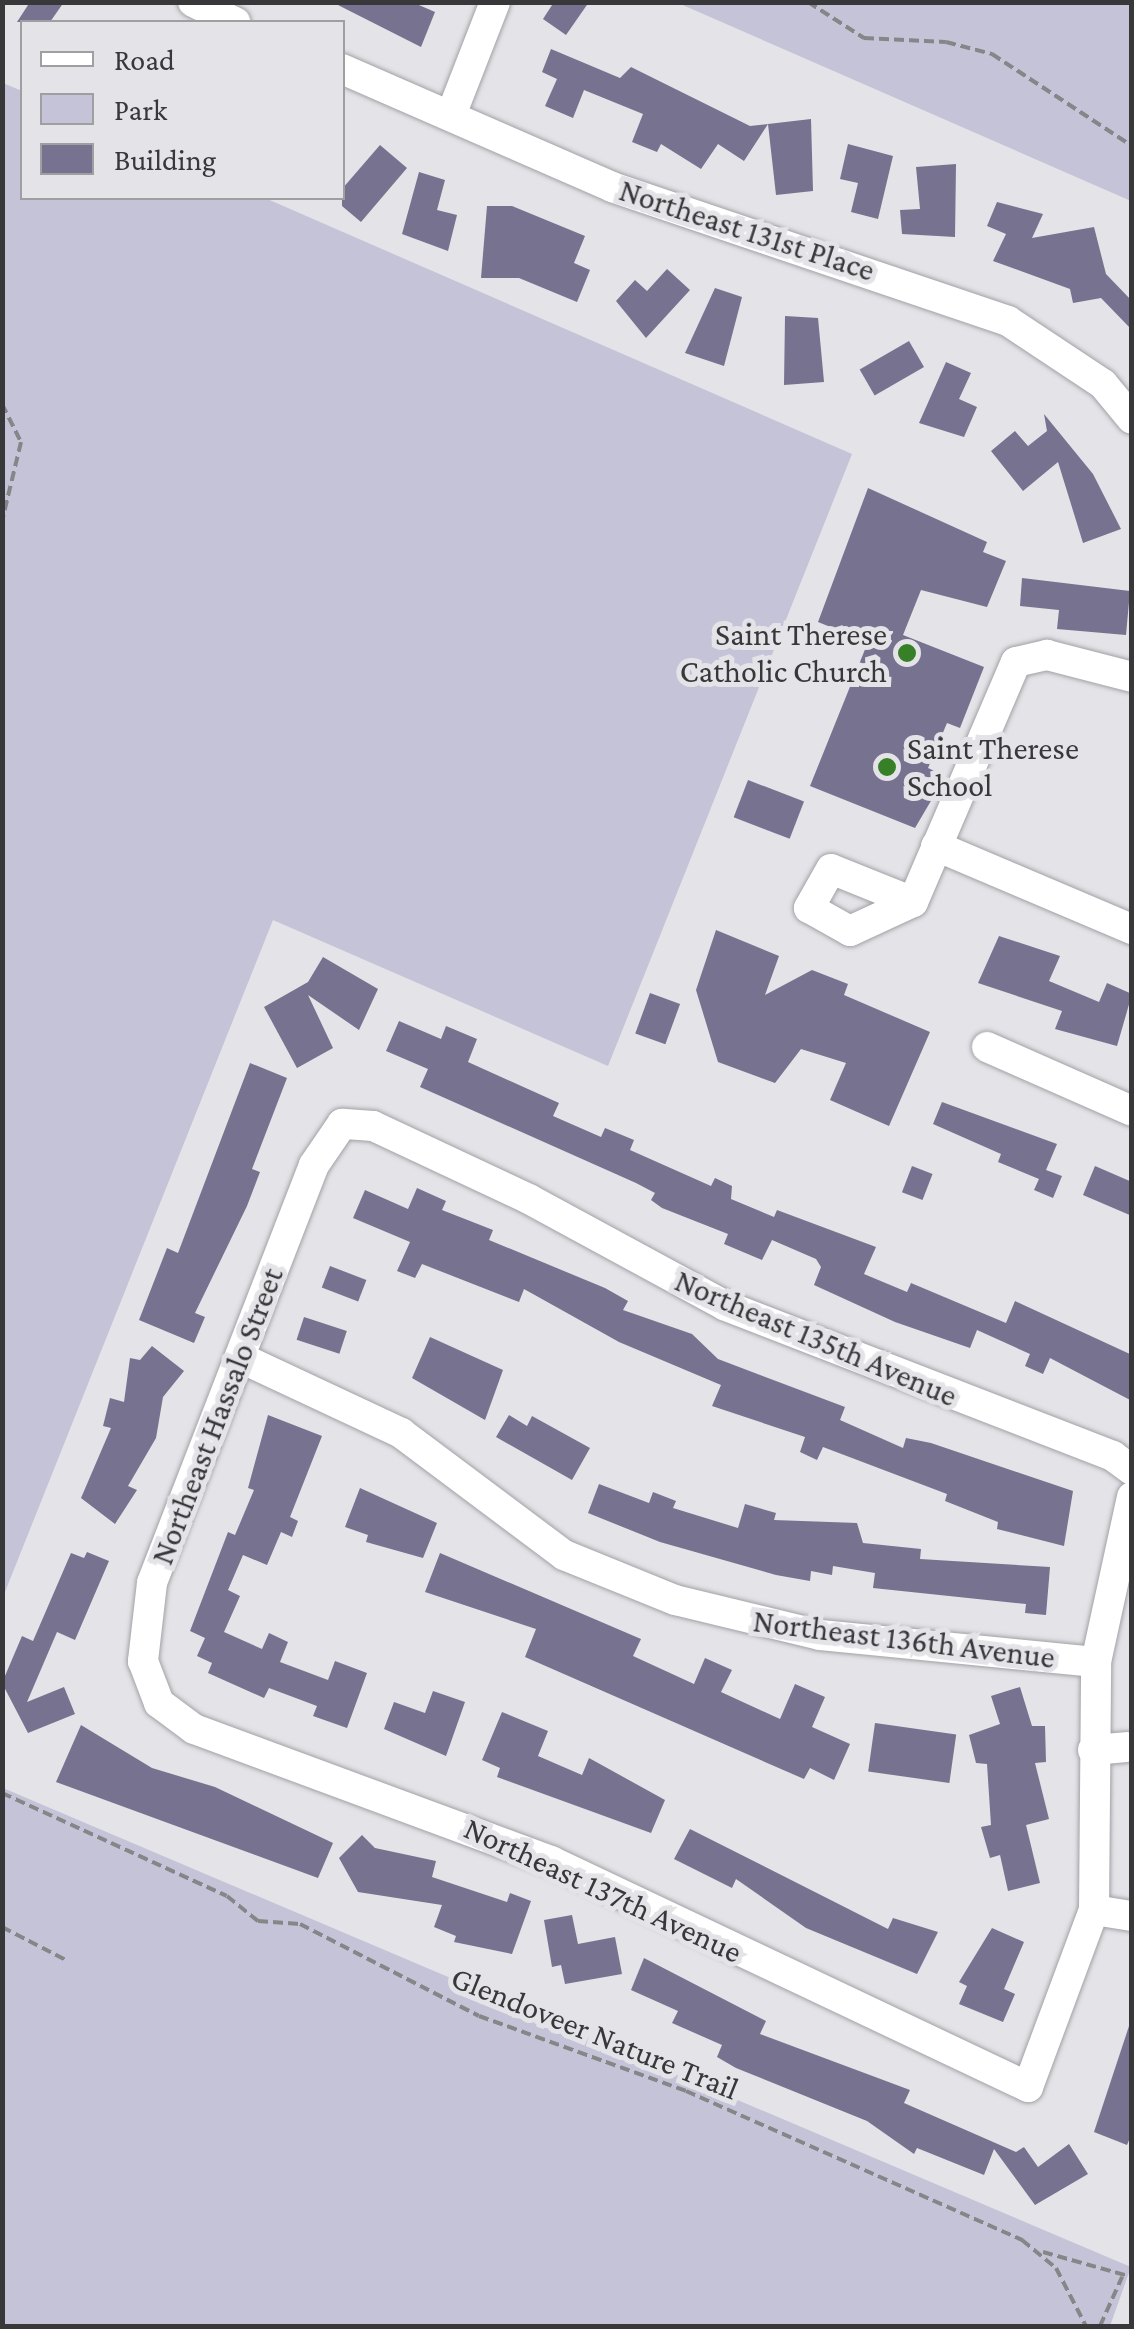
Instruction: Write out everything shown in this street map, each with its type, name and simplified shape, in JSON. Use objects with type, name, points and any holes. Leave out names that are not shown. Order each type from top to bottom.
[{"type":"street","points":[[193,2],[232,20]]},
{"type":"street","points":[[451,116],[495,2]]},
{"type":"street","name":"Northeast 131st Place","points":[[345,70],[676,211],[1008,321],[1103,384],[1132,419]]},
{"type":"street","points":[[913,902],[1016,662],[1047,654],[1132,677]]},
{"type":"street","points":[[936,846],[1132,929]]},
{"type":"street","points":[[987,1047],[1132,1111]]},
{"type":"street","name":"Northeast Hassalo Street","points":[[170,1713],[146,1680],[143,1627],[152,1583],[324,1141],[342,1124]]},
{"type":"street","name":"Northeast 135th Avenue","points":[[342,1124],[373,1126],[529,1199],[724,1306],[1132,1470]]},
{"type":"street","name":"Northeast 136th Avenue","points":[[240,1358],[402,1434],[564,1555],[675,1600],[820,1634],[1096,1662]]},
{"type":"street","points":[[1132,1497],[1096,1662],[1093,1750],[1094,1910],[1132,1916]]},
{"type":"street","name":"Northeast 137th Avenue","points":[[170,1713],[194,1728],[551,1861],[1028,2087],[1094,1910]]},
{"type":"street","points":[[1093,1750],[1126,1748]]},
{"type":"path","points":[[808,2],[864,38],[946,42],[992,54],[1132,146]]},
{"type":"path","points":[[2,404],[16,420],[21,453],[2,521]]},
{"type":"path","name":"Glendoveer Nature Trail","points":[[2,1794],[227,1896],[258,1921],[300,1924],[478,2016],[686,2090],[1038,2250],[1072,2291],[1086,2326]]},
{"type":"path","points":[[2,1927],[68,1961]]},
{"type":"path","points":[[1038,2250],[1132,2277]]},
{"type":"path","points":[[1100,2326],[1122,2277]]},
{"type":"green space","points":[[678,3],[1131,3],[1131,201]]},
{"type":"green space","points":[[3,83],[20,90],[20,200],[270,200],[852,454],[608,1066],[273,920],[3,1597]]},
{"type":"green space","points":[[3,1788],[1131,2267],[1110,2326],[3,2326]]},
{"type":"building","points":[[30,2],[64,2],[51,20],[17,22]]},
{"type":"building","points":[[332,2],[412,2],[435,12],[421,47]]},
{"type":"building","points":[[554,2],[589,2],[566,35],[543,19]]},
{"type":"building","points":[[551,49],[620,78],[631,67],[750,126],[768,124],[744,161],[718,144],[701,169],[661,144],[657,152],[632,142],[643,114],[584,90],[573,118],[545,106],[557,79],[542,72]]},
{"type":"building","points":[[811,119],[813,191],[776,195],[768,124]]},
{"type":"building","points":[[848,144],[893,156],[878,219],[851,212],[858,183],[840,179]]},
{"type":"building","points":[[380,145],[407,168],[361,222],[342,206],[345,186]]},
{"type":"building","points":[[956,164],[955,237],[902,234],[900,210],[920,209],[916,167]]},
{"type":"building","points":[[419,172],[445,180],[437,210],[457,215],[448,251],[402,234]]},
{"type":"building","points":[[997,202],[1043,214],[1032,238],[1094,227],[1106,274],[1132,301],[1132,330],[1101,298],[1073,303],[1070,289],[993,261],[1006,234],[987,226]]},
{"type":"building","points":[[487,206],[512,206],[585,236],[574,263],[590,270],[577,302],[519,278],[481,278]]},
{"type":"building","points":[[667,269],[690,290],[646,338],[616,301],[635,280],[647,291]]},
{"type":"building","points":[[715,288],[742,297],[724,366],[685,353]]},
{"type":"building","points":[[785,316],[818,318],[824,382],[784,385]]},
{"type":"building","points":[[909,341],[924,367],[875,395],[860,370]]},
{"type":"building","points":[[946,362],[971,373],[959,399],[977,407],[964,437],[919,423]]},
{"type":"building","points":[[1044,414],[1093,474],[1121,529],[1083,543],[1058,462],[1023,491],[991,451],[1015,431],[1028,446],[1047,431]]},
{"type":"building","name":"Saint Therese Catholic Church","points":[[868,488],[987,542],[983,552],[1006,561],[987,607],[921,590],[903,635],[984,667],[960,728],[947,723],[928,768],[939,773],[935,794],[915,828],[810,786],[868,642],[818,622]]},
{"type":"building","points":[[1022,578],[1130,591],[1126,635],[1057,629],[1059,610],[1020,606]]},
{"type":"building","points":[[748,780],[804,802],[790,839],[734,817]]},
{"type":"building","points":[[716,930],[779,956],[765,995],[812,970],[848,984],[844,995],[930,1032],[889,1126],[830,1100],[846,1063],[801,1049],[775,1083],[718,1062],[696,990]]},
{"type":"building","points":[[999,936],[1060,956],[1049,981],[1099,1002],[1107,983],[1132,994],[1117,1046],[1055,1029],[1062,1011],[978,983]]},
{"type":"building","points":[[323,957],[378,989],[359,1030],[308,995],[333,1048],[297,1068],[264,1007],[308,982]]},
{"type":"building","points":[[650,993],[680,1004],[665,1044],[635,1033]]},
{"type":"building","points":[[399,1021],[441,1039],[446,1026],[477,1039],[468,1062],[559,1103],[553,1116],[601,1137],[605,1128],[634,1140],[630,1150],[711,1186],[715,1178],[732,1186],[731,1199],[774,1217],[777,1210],[876,1247],[864,1274],[907,1292],[911,1283],[1006,1323],[1015,1301],[1132,1355],[1132,1401],[1050,1358],[1043,1374],[1025,1366],[1030,1354],[977,1330],[970,1348],[895,1322],[814,1285],[821,1267],[816,1259],[772,1240],[762,1260],[724,1244],[728,1234],[662,1208],[651,1200],[655,1193],[636,1183],[420,1087],[428,1069],[386,1051]]},
{"type":"building","points":[[250,1063],[287,1078],[252,1169],[260,1172],[247,1206],[195,1313],[205,1317],[194,1343],[139,1320],[167,1248],[178,1253]]},
{"type":"building","points":[[942,1102],[1057,1144],[1046,1170],[1062,1176],[1053,1198],[1034,1190],[1039,1179],[998,1162],[1001,1154],[933,1124]]},
{"type":"building","points":[[912,1166],[933,1174],[923,1200],[902,1192]]},
{"type":"building","points":[[1095,1166],[1132,1182],[1132,1216],[1083,1195]]},
{"type":"building","points":[[417,1188],[446,1201],[442,1210],[493,1230],[489,1240],[605,1288],[628,1301],[623,1310],[692,1334],[718,1359],[845,1407],[840,1420],[903,1448],[906,1438],[931,1443],[1073,1491],[1064,1546],[997,1529],[998,1522],[945,1501],[947,1494],[823,1447],[817,1460],[800,1452],[805,1437],[712,1406],[721,1385],[619,1342],[524,1289],[519,1302],[422,1264],[415,1278],[397,1271],[410,1242],[353,1218],[365,1190],[408,1209]]},
{"type":"building","points":[[330,1266],[366,1280],[358,1301],[322,1287]]},
{"type":"building","points":[[304,1317],[347,1331],[339,1354],[297,1340]]},
{"type":"building","points":[[430,1337],[503,1370],[485,1420],[412,1378]]},
{"type":"building","points":[[152,1346],[184,1371],[163,1397],[156,1438],[128,1486],[137,1490],[115,1524],[81,1498],[111,1428],[103,1426],[110,1398],[124,1402],[130,1358],[140,1360]]},
{"type":"building","points":[[268,1415],[322,1436],[290,1517],[298,1521],[292,1537],[281,1532],[267,1565],[243,1555],[228,1590],[240,1596],[224,1632],[262,1649],[269,1633],[288,1642],[280,1662],[328,1680],[335,1661],[367,1673],[347,1728],[313,1716],[317,1706],[269,1688],[264,1698],[208,1673],[212,1663],[197,1656],[205,1638],[190,1631],[228,1532],[235,1535],[254,1490],[248,1488]]},
{"type":"building","points":[[509,1415],[527,1426],[532,1416],[590,1448],[572,1480],[496,1437]]},
{"type":"building","points":[[599,1484],[649,1503],[653,1492],[676,1501],[673,1508],[738,1528],[745,1504],[776,1513],[774,1520],[857,1523],[863,1543],[921,1549],[920,1559],[1050,1567],[1046,1615],[1025,1613],[1026,1604],[873,1588],[875,1573],[833,1566],[832,1575],[811,1571],[810,1581],[776,1575],[660,1542],[588,1513]]},
{"type":"building","points":[[360,1488],[437,1523],[423,1558],[366,1542],[368,1535],[345,1527]]},
{"type":"building","points":[[87,1552],[109,1561],[75,1640],[57,1632],[27,1702],[64,1687],[75,1714],[28,1733],[2,1683],[22,1636],[33,1641],[71,1553],[84,1558]]},
{"type":"building","points":[[440,1553],[641,1639],[633,1656],[694,1684],[705,1658],[732,1670],[721,1692],[780,1719],[795,1684],[825,1697],[812,1727],[850,1744],[834,1780],[810,1768],[804,1779],[525,1657],[536,1629],[425,1592]]},
{"type":"building","points":[[1020,1687],[1032,1726],[1045,1726],[1046,1762],[1035,1763],[1049,1819],[1026,1825],[1040,1883],[1008,1891],[1000,1855],[990,1858],[981,1827],[991,1825],[987,1764],[976,1763],[969,1735],[1000,1724],[991,1696]]},
{"type":"building","points":[[433,1691],[465,1702],[446,1756],[384,1729],[394,1702],[425,1713]]},
{"type":"building","points":[[502,1712],[548,1731],[538,1756],[582,1775],[589,1758],[665,1800],[651,1833],[497,1777],[500,1768],[482,1760]]},
{"type":"building","points":[[875,1723],[956,1734],[949,1783],[868,1772]]},
{"type":"building","points":[[81,1725],[152,1768],[215,1787],[333,1843],[318,1878],[56,1782]]},
{"type":"building","points":[[690,1829],[888,1929],[893,1918],[938,1932],[917,1974],[806,1928],[736,1879],[732,1888],[674,1859]]},
{"type":"building","points":[[362,1835],[375,1848],[436,1861],[432,1877],[507,1902],[510,1893],[531,1901],[512,1954],[454,1942],[456,1936],[434,1927],[442,1905],[358,1892],[339,1858]]},
{"type":"building","points":[[572,1915],[578,1944],[615,1937],[622,1974],[565,1984],[561,1965],[552,1967],[544,1920]]},
{"type":"building","points":[[992,1928],[1024,1942],[1004,1989],[1015,1994],[1003,2022],[959,2004],[967,1986],[959,1982]]},
{"type":"building","points":[[644,1958],[766,2021],[760,2034],[910,2090],[904,2103],[1016,2152],[1024,2147],[1038,2167],[1069,2144],[1088,2174],[1035,2205],[994,2149],[984,2175],[917,2148],[914,2154],[867,2121],[736,2068],[717,2057],[722,2045],[672,2023],[678,2011],[631,1990]]},
{"type":"building","points":[[1132,2017],[1132,2133],[1127,2145],[1094,2132]]},
{"type":"place","name":"Saint Therese Catholic Church","points":[[907,653]]},
{"type":"place","name":"Saint Therese School","points":[[887,767]]}]
